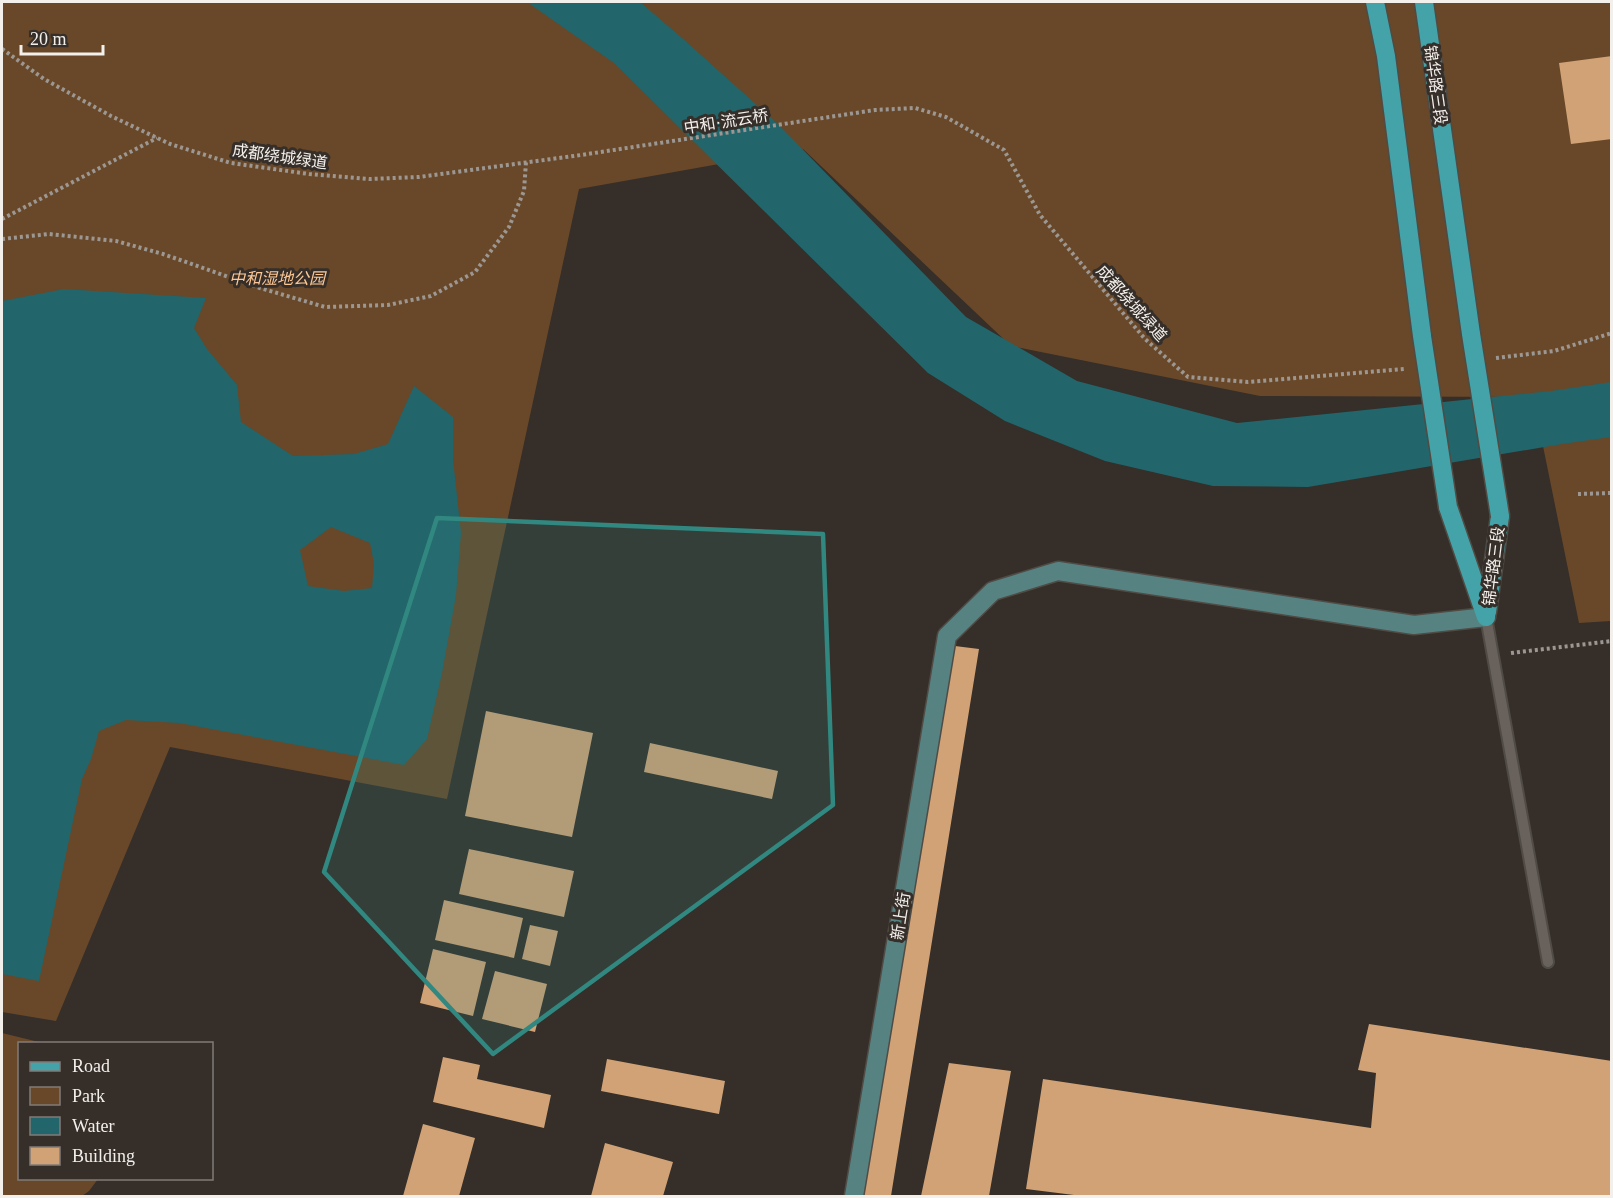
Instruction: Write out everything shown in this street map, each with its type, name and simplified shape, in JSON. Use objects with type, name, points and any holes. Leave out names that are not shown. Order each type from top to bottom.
[{"type":"main road","name":"锦华路三段","points":[[1375,2],[1386,56],[1422,336],[1448,507],[1486,617]]},
{"type":"main road","name":"锦华路三段","points":[[1424,2],[1471,334],[1500,516],[1486,617]]},
{"type":"main road","name":"新上街","points":[[854,1197],[947,636],[993,591],[1058,571],[1414,625],[1486,617]]},
{"type":"lane","points":[[1486,617],[1548,962]]},
{"type":"path","name":"成都绕城绿道","points":[[2,49],[44,78],[111,116],[170,144],[231,163],[309,174],[369,178],[419,177],[581,155]]},
{"type":"path","name":"成都绕城绿道","points":[[875,110],[915,108],[946,117],[1004,150],[1040,215],[1145,339],[1188,377],[1248,382],[1412,368]]},
{"type":"path","name":"中和·流云桥","points":[[581,155],[875,110]]},
{"type":"path","points":[[2,219],[157,138]]},
{"type":"path","points":[[2,239],[49,234],[116,241],[163,254],[325,308],[388,305],[431,296],[475,272],[509,227],[524,191],[526,162]]},
{"type":"path","points":[[1490,359],[1554,351],[1611,333]]},
{"type":"path","points":[[1578,494],[1611,493]]},
{"type":"path","points":[[1493,655],[1611,641]]},
{"type":"highlighted area","points":[[437,518],[823,534],[833,805],[493,1054],[324,872]]},
{"type":"green space","name":"中和湿地公园","points":[[2,2],[1611,2],[1611,621],[1579,623],[1533,397],[1260,396],[1011,346],[803,149],[579,189],[447,799],[170,747],[56,1021],[2,1012]]},
{"type":"green space","points":[[2,1033],[39,1042],[18,1042],[18,1180],[97,1180],[82,1196],[2,1196]]},
{"type":"water","points":[[527,2],[640,2],[778,124],[966,317],[1077,381],[1237,423],[1551,391],[1611,382],[1611,437],[1308,487],[1213,486],[1105,461],[1005,421],[928,373],[614,63]]},
{"type":"water","points":[[64,289],[206,298],[194,328],[207,349],[237,385],[241,422],[293,456],[354,454],[388,444],[414,386],[453,417],[453,459],[461,533],[456,595],[427,739],[404,765],[179,723],[126,720],[99,731],[91,759],[82,779],[39,981],[2,974],[2,301]],"holes":[[[331,527],[370,543],[374,564],[372,588],[344,591],[308,586],[300,550]]]},
{"type":"building","points":[[1612,56],[1612,139],[1571,144],[1559,63]]},
{"type":"building","points":[[955,646],[979,649],[891,1196],[862,1196]]},
{"type":"building","points":[[486,711],[593,733],[572,837],[465,816]]},
{"type":"building","points":[[650,743],[778,771],[772,799],[644,772]]},
{"type":"building","points":[[469,849],[574,871],[564,917],[459,894]]},
{"type":"building","points":[[444,900],[523,918],[514,958],[435,940]]},
{"type":"building","points":[[530,925],[558,931],[550,966],[522,959]]},
{"type":"building","points":[[433,949],[486,962],[473,1016],[420,1003]]},
{"type":"building","points":[[495,971],[547,984],[535,1032],[482,1019]]},
{"type":"building","points":[[1369,1024],[1612,1061],[1612,1196],[1082,1196],[1026,1189],[1043,1079],[1371,1128],[1376,1073],[1358,1070]]},
{"type":"building","points":[[443,1057],[480,1065],[477,1079],[551,1095],[544,1128],[433,1102]]},
{"type":"building","points":[[607,1059],[725,1081],[719,1114],[601,1091]]},
{"type":"building","points":[[949,1063],[1011,1071],[989,1196],[921,1196]]},
{"type":"building","points":[[423,1124],[475,1138],[459,1196],[403,1196]]},
{"type":"building","points":[[605,1143],[673,1162],[663,1196],[591,1196]]}]
